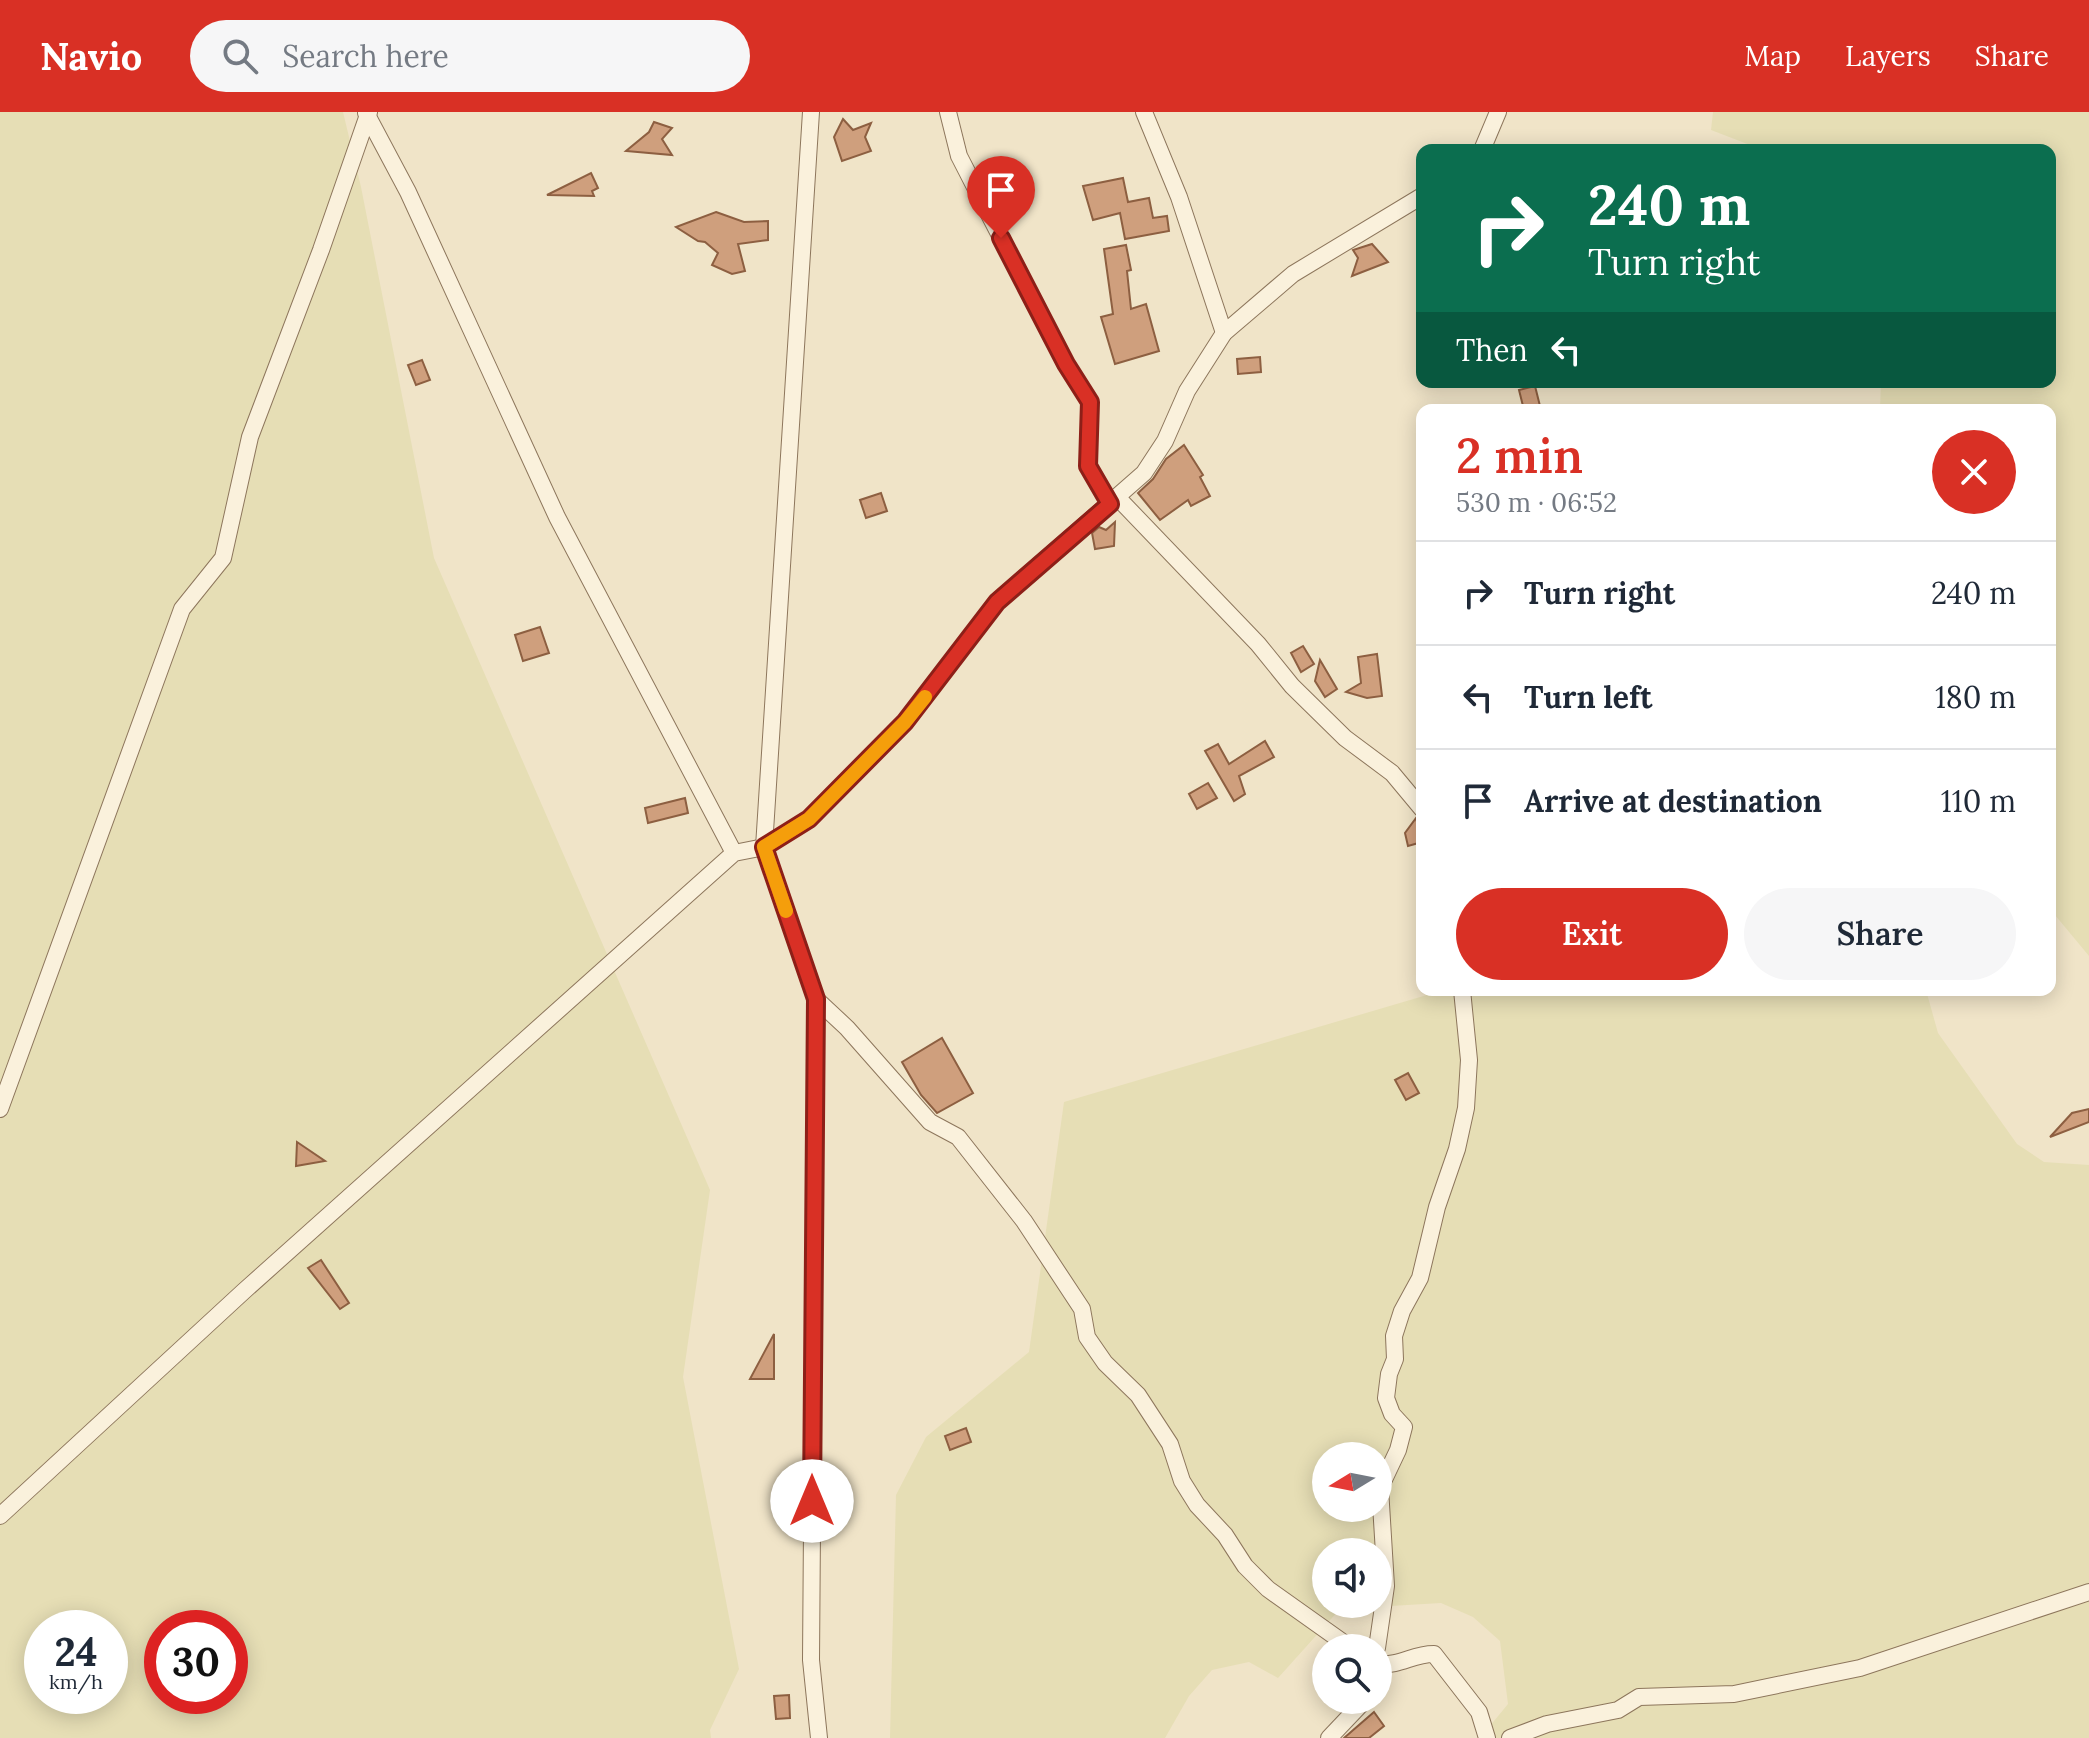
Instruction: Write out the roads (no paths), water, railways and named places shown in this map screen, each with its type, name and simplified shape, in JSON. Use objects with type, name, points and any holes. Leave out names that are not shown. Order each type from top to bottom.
[{"type":"street","points":[[811,112],[764,847],[816,999],[811,1660],[819,1738]]},
{"type":"street","points":[[948,112],[959,156],[1066,364],[1090,402],[1088,466],[1114,500],[1258,644],[1292,686],[1345,738],[1392,773],[1416,802]]},
{"type":"street","points":[[1144,112],[1179,197],[1224,333]]},
{"type":"street","points":[[1485,144],[1498,112]]},
{"type":"street","points":[[367,114],[408,192],[557,517],[734,853]]},
{"type":"street","points":[[0,1109],[182,609],[223,558],[250,437],[367,114]]},
{"type":"street","points":[[0,1516],[244,1291],[734,853],[764,847],[809,819],[905,722],[997,602],[1144,473],[1165,441],[1187,391],[1224,333],[1293,274],[1416,200]]},
{"type":"street","points":[[1379,1634],[1386,1586],[1380,1488],[1398,1450],[1404,1427],[1392,1414],[1386,1398],[1389,1374],[1395,1359],[1394,1336],[1402,1311],[1420,1278],[1466,1108],[1469,1060],[1463,996]]},
{"type":"street","points":[[816,999],[930,1122],[958,1137],[1024,1221],[1082,1309],[1087,1337],[1105,1363],[1138,1395],[1170,1444],[1182,1481],[1245,1566],[1268,1589],[1331,1634]]},
{"type":"street","points":[[1510,1738],[1547,1724],[1618,1710],[1639,1697],[1734,1694],[1860,1668],[2089,1592]]},
{"type":"street","points":[[1392,1665],[1398,1666],[1415,1654],[1434,1654],[1479,1712],[1487,1738]]},
{"type":"street","points":[[1329,1738],[1352,1714]]}]
